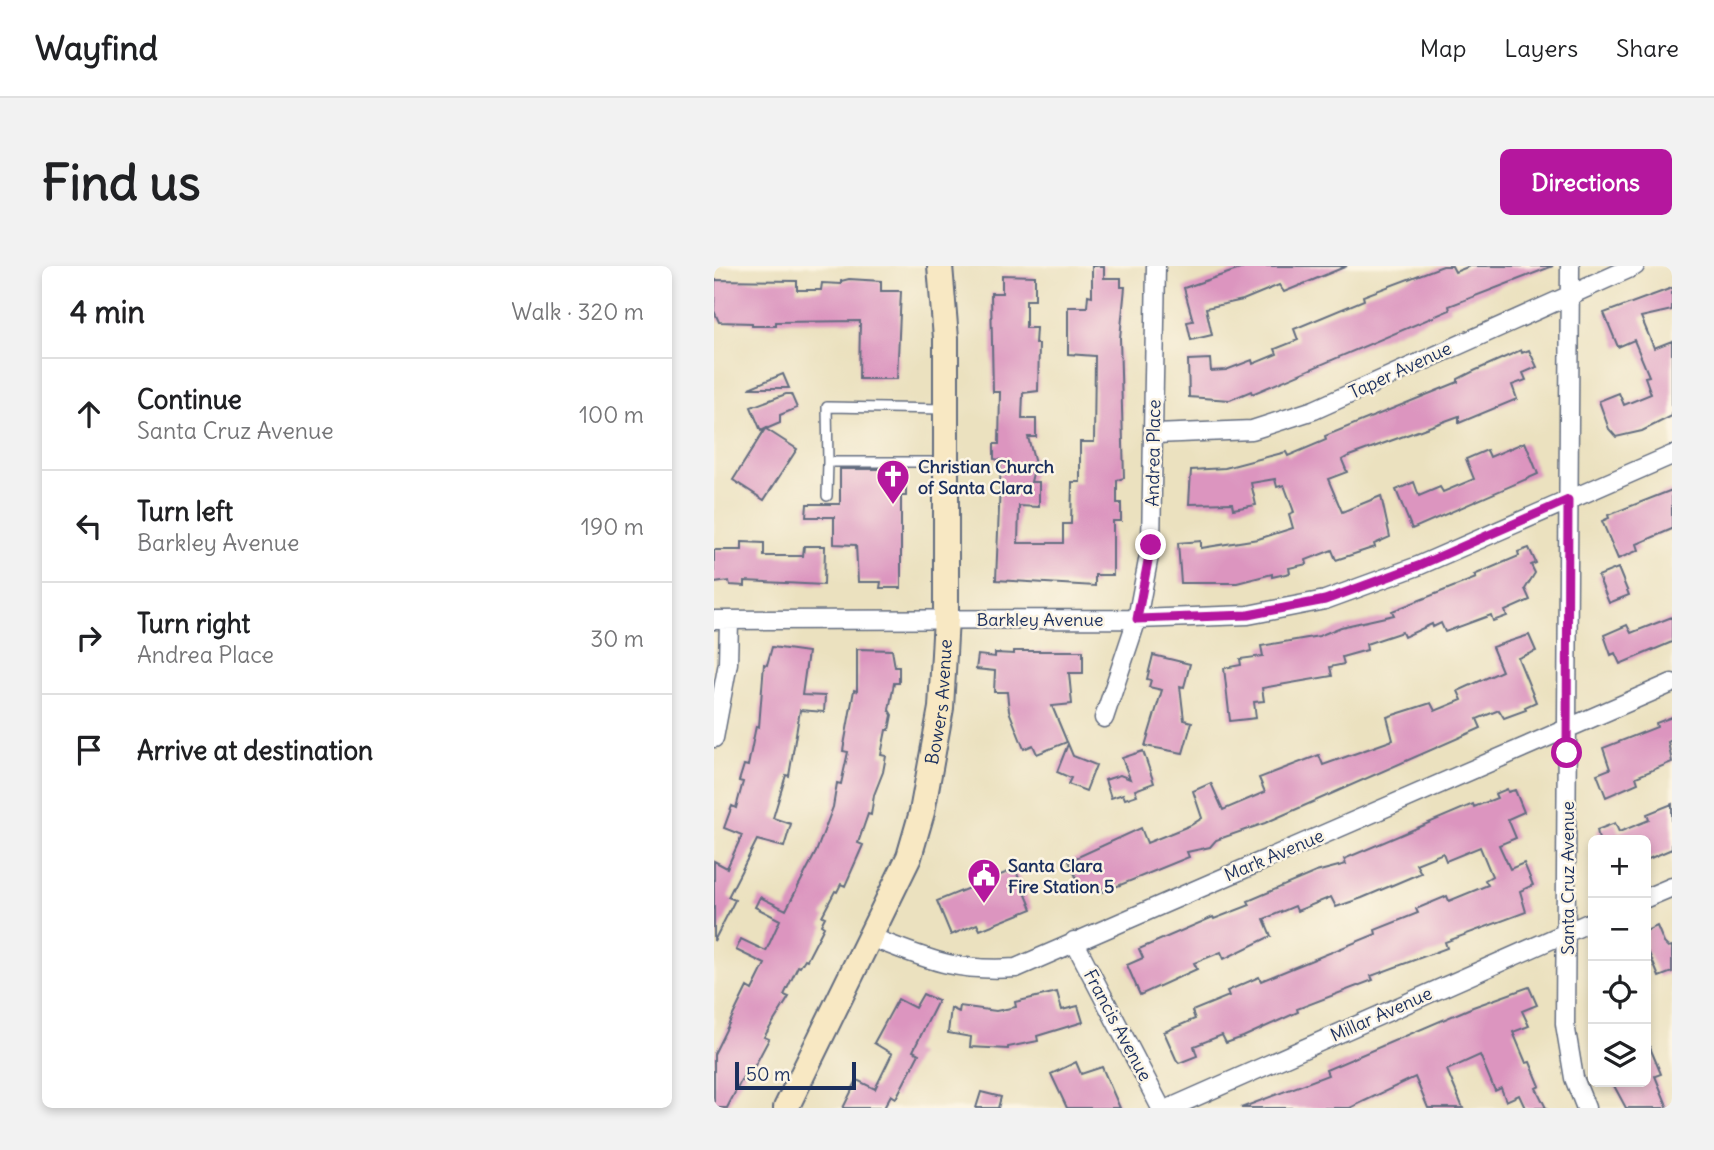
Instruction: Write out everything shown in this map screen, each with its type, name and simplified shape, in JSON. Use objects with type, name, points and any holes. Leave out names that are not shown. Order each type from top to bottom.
[{"type":"main road","name":"Bowers Avenue","points":[[786,1108],[909,857],[922,812],[941,708],[946,618],[946,338],[940,266]]},
{"type":"street","name":"Andrea Place","points":[[1104,718],[1137,619],[1151,545],[1156,266]]},
{"type":"street","name":"Santa Cruz Avenue","points":[[1570,266],[1565,1024],[1568,1053],[1586,1108]]},
{"type":"street","name":"Taper Avenue","points":[[1155,434],[1252,430],[1314,410],[1635,266]]},
{"type":"street","name":"Barkley Avenue","points":[[721,621],[1137,619],[1248,615],[1325,600],[1418,566],[1672,455]]},
{"type":"street","points":[[714,738],[728,663],[721,621]]},
{"type":"street","name":"Mark Avenue","points":[[870,937],[940,965],[979,970],[1016,968],[1672,683]]},
{"type":"street","points":[[1651,896],[1672,887]]},
{"type":"street","name":"Millar Avenue","points":[[1170,1108],[1588,923]]},
{"type":"street","name":"Francis Avenue","points":[[1074,941],[1161,1108]]},
{"type":"lane","points":[[827,496],[827,407],[947,409]]},
{"type":"lane","points":[[828,462],[947,462]]},
{"type":"building","points":[[1092,266],[1104,266],[1104,278],[1121,278],[1121,287],[1125,287],[1120,338],[1124,478],[1117,480],[1117,503],[1121,503],[1121,521],[1113,521],[1113,575],[1095,575],[1095,586],[996,580],[1001,460],[994,459],[994,444],[999,444],[1000,392],[993,392],[991,293],[1002,293],[1002,275],[1035,276],[1035,300],[1026,300],[1026,328],[1036,328],[1035,344],[1039,344],[1038,391],[1023,393],[1022,419],[1036,419],[1036,437],[1028,437],[1035,464],[1031,482],[1039,482],[1039,507],[1019,506],[1018,543],[1063,543],[1063,524],[1071,524],[1072,482],[1080,482],[1080,442],[1094,442],[1095,356],[1068,354],[1068,307],[1087,307],[1088,295],[1092,296]]},
{"type":"building","points":[[1249,266],[1347,266],[1284,292],[1279,285],[1243,300],[1206,308],[1212,335],[1191,340],[1187,322],[1193,321],[1184,288]]},
{"type":"building","points":[[1443,266],[1452,266],[1455,272],[1470,266],[1553,266],[1449,306],[1450,310],[1252,394],[1251,391],[1230,400],[1189,397],[1188,360],[1210,359],[1211,371],[1226,370],[1252,360],[1253,364],[1277,354],[1275,349],[1298,340],[1294,329],[1364,300],[1363,296]]},
{"type":"building","points":[[715,280],[797,281],[797,290],[821,290],[822,283],[841,284],[841,281],[881,281],[881,291],[901,291],[897,379],[859,379],[860,321],[776,322],[776,326],[752,326],[752,323],[719,322],[714,311]]},
{"type":"building","points":[[1672,288],[1672,310],[1641,317],[1654,348],[1672,341],[1672,416],[1642,431],[1616,437],[1609,429],[1599,401],[1619,393],[1624,405],[1651,394],[1645,377],[1649,376],[1634,340],[1618,347],[1604,313]]},
{"type":"building","points":[[1521,350],[1522,353],[1529,350],[1537,367],[1523,373],[1526,380],[1512,385],[1517,399],[1459,423],[1459,416],[1349,456],[1342,460],[1347,472],[1328,479],[1342,512],[1381,496],[1390,537],[1374,544],[1375,547],[1336,560],[1332,550],[1306,560],[1307,564],[1289,568],[1290,573],[1272,577],[1272,574],[1237,583],[1181,583],[1178,543],[1201,541],[1201,548],[1258,539],[1293,528],[1289,514],[1294,512],[1284,485],[1277,487],[1275,479],[1251,483],[1256,505],[1233,509],[1232,503],[1189,504],[1191,470],[1225,468],[1286,452],[1288,456],[1326,440],[1325,436],[1458,382],[1458,379]]},
{"type":"building","points":[[783,374],[789,388],[749,388]]},
{"type":"building","points":[[791,394],[797,408],[780,415],[780,423],[766,429],[797,449],[764,500],[733,480],[765,429],[761,431],[751,407]]},
{"type":"building","points":[[1525,442],[1538,474],[1412,529],[1396,490],[1414,482],[1419,496],[1440,487],[1443,492],[1474,479],[1466,459],[1487,450],[1490,457]]},
{"type":"building","points":[[840,469],[906,469],[906,496],[901,496],[901,588],[880,588],[881,582],[858,582],[856,545],[834,544],[834,517],[806,517],[807,504],[840,504]]},
{"type":"building","points":[[1672,490],[1672,529],[1637,544],[1639,550],[1618,559],[1602,521],[1609,518],[1608,515]]},
{"type":"building","points":[[742,542],[764,543],[764,556],[803,556],[804,546],[825,546],[824,585],[745,581],[745,586],[730,585],[729,581],[714,583],[714,550],[742,550]]},
{"type":"building","points":[[1529,548],[1536,563],[1531,565],[1535,573],[1525,589],[1530,600],[1505,611],[1507,616],[1493,621],[1491,615],[1445,632],[1441,623],[1433,627],[1432,624],[1404,637],[1402,632],[1366,644],[1367,650],[1342,657],[1344,664],[1330,667],[1332,676],[1262,688],[1264,701],[1254,702],[1256,718],[1230,721],[1224,668],[1241,665],[1240,659],[1263,656],[1261,646],[1319,636],[1341,627],[1394,615],[1392,611],[1476,578],[1474,575],[1519,556],[1518,552]]},
{"type":"building","points":[[1618,568],[1629,595],[1609,603],[1598,576]]},
{"type":"building","points":[[1672,617],[1672,642],[1620,664],[1615,653],[1611,655],[1604,635],[1627,625],[1631,633]]},
{"type":"building","points":[[1529,635],[1536,651],[1518,658],[1536,702],[1525,707],[1526,710],[1504,718],[1499,710],[1477,719],[1481,728],[1265,823],[1216,840],[1210,847],[1187,852],[1189,857],[1103,892],[1099,884],[1082,891],[1069,861],[1141,828],[1147,843],[1191,825],[1202,818],[1193,791],[1211,783],[1223,810],[1265,792],[1259,778],[1319,755],[1323,765],[1393,740],[1387,717],[1431,703],[1435,711],[1462,700],[1458,691],[1502,671],[1492,647]]},
{"type":"building","points":[[772,647],[808,652],[802,695],[825,696],[824,712],[800,710],[789,776],[786,775],[773,818],[791,824],[784,847],[757,840],[728,897],[735,900],[714,941],[714,861],[727,868],[742,835],[724,828],[732,806],[736,808],[743,782],[739,781],[744,765],[748,766],[756,726],[759,727],[764,664],[767,665]]},
{"type":"building","points":[[857,649],[892,650],[895,667],[899,667],[899,683],[894,683],[889,710],[892,715],[881,755],[886,756],[883,772],[874,795],[871,815],[868,814],[858,843],[863,845],[845,886],[841,884],[837,892],[835,891],[822,916],[825,917],[821,925],[824,927],[807,960],[798,966],[784,995],[789,997],[764,1037],[769,1039],[752,1071],[748,1069],[727,1108],[714,1108],[714,1054],[747,987],[752,990],[765,964],[736,950],[741,939],[766,951],[780,920],[755,907],[760,897],[786,910],[816,852],[833,807],[837,783],[841,784],[848,752],[843,751],[854,690],[857,691]]},
{"type":"building","points":[[1014,651],[1083,651],[1083,673],[1069,673],[1072,704],[1052,706],[1067,742],[1037,754],[1033,745],[1024,749],[1009,711],[1007,692],[994,692],[995,671],[976,669],[978,655],[995,657],[995,653],[1014,654]]},
{"type":"building","points":[[1153,655],[1190,664],[1184,687],[1180,686],[1184,720],[1192,722],[1183,753],[1145,746],[1162,690],[1149,687],[1151,680],[1147,679]]},
{"type":"building","points":[[1672,717],[1672,740],[1668,742],[1672,762],[1636,777],[1638,783],[1606,797],[1597,774],[1610,769],[1603,748],[1657,727],[1656,723]]},
{"type":"building","points":[[1068,744],[1073,756],[1096,765],[1086,791],[1068,784],[1071,778],[1057,772]]},
{"type":"building","points":[[1143,751],[1154,783],[1135,790],[1137,795],[1125,799],[1123,794],[1111,798],[1105,780],[1120,775],[1130,779],[1122,758]]},
{"type":"building","points":[[1507,789],[1508,792],[1515,790],[1524,812],[1508,819],[1516,838],[1499,845],[1510,869],[1524,863],[1533,885],[1520,891],[1526,912],[1445,942],[1447,948],[1371,976],[1373,980],[1297,1009],[1298,1012],[1243,1037],[1226,1043],[1222,1035],[1194,1046],[1197,1056],[1179,1063],[1164,1032],[1195,1019],[1192,1011],[1229,996],[1227,991],[1259,977],[1261,981],[1376,934],[1375,930],[1418,913],[1416,909],[1447,896],[1449,901],[1488,885],[1485,880],[1492,876],[1480,847],[1446,861],[1443,853],[1416,864],[1421,873],[1362,898],[1336,907],[1331,897],[1297,911],[1295,906],[1264,919],[1271,936],[1224,959],[1221,952],[1194,963],[1197,969],[1140,995],[1127,965],[1143,958],[1139,949],[1213,917],[1214,919],[1250,905],[1248,901],[1316,872],[1346,864],[1344,859],[1473,804],[1474,807],[1497,798],[1495,794]]},
{"type":"building","points":[[1672,804],[1672,849],[1651,858],[1651,835],[1598,835],[1597,830],[1615,823],[1619,832],[1649,820],[1647,814]]},
{"type":"building","name":"Santa Clara Fire Station 5","points":[[1015,869],[1032,909],[980,930],[977,924],[951,935],[937,901]]},
{"type":"building","points":[[1657,926],[1664,943],[1668,947],[1672,946],[1672,972],[1659,977],[1651,958],[1651,929]]},
{"type":"building","points":[[1529,987],[1537,1005],[1522,1011],[1529,1026],[1513,1032],[1526,1063],[1530,1062],[1540,1086],[1536,1088],[1546,1108],[1525,1108],[1519,1095],[1506,1101],[1501,1088],[1495,1091],[1480,1055],[1447,1070],[1463,1108],[1428,1108],[1415,1077],[1350,1108],[1241,1108],[1328,1075],[1326,1070],[1473,1007]]},
{"type":"building","points":[[1057,992],[1062,1010],[1078,1006],[1083,1022],[1037,1036],[1038,1041],[1008,1049],[970,1047],[971,1037],[948,1033],[951,1008],[959,1012],[960,1006],[996,1011],[1016,1007],[1015,1002]]},
{"type":"building","points":[[923,994],[938,1001],[913,1051],[919,1054],[896,1098],[891,1095],[884,1108],[843,1108],[857,1080],[875,1089],[892,1054],[874,1043],[898,999],[915,1008]]},
{"type":"building","points":[[1651,1050],[1661,1074],[1655,1076],[1668,1108],[1626,1108],[1615,1087],[1651,1087]]},
{"type":"building","points":[[1076,1062],[1081,1074],[1102,1067],[1120,1108],[1067,1108],[1051,1074]]},
{"type":"building","points":[[981,1092],[1001,1097],[998,1108],[976,1108]]},
{"type":"place","name":"Christian Church of Santa Clara","points":[[893,506]]},
{"type":"place","name":"Santa Clara Fire Station 5","points":[[984,905]]},
{"type":"route","points":[[1151,545],[1137,619],[1248,615],[1325,600],[1418,566],[1568,500],[1567,753]]}]
